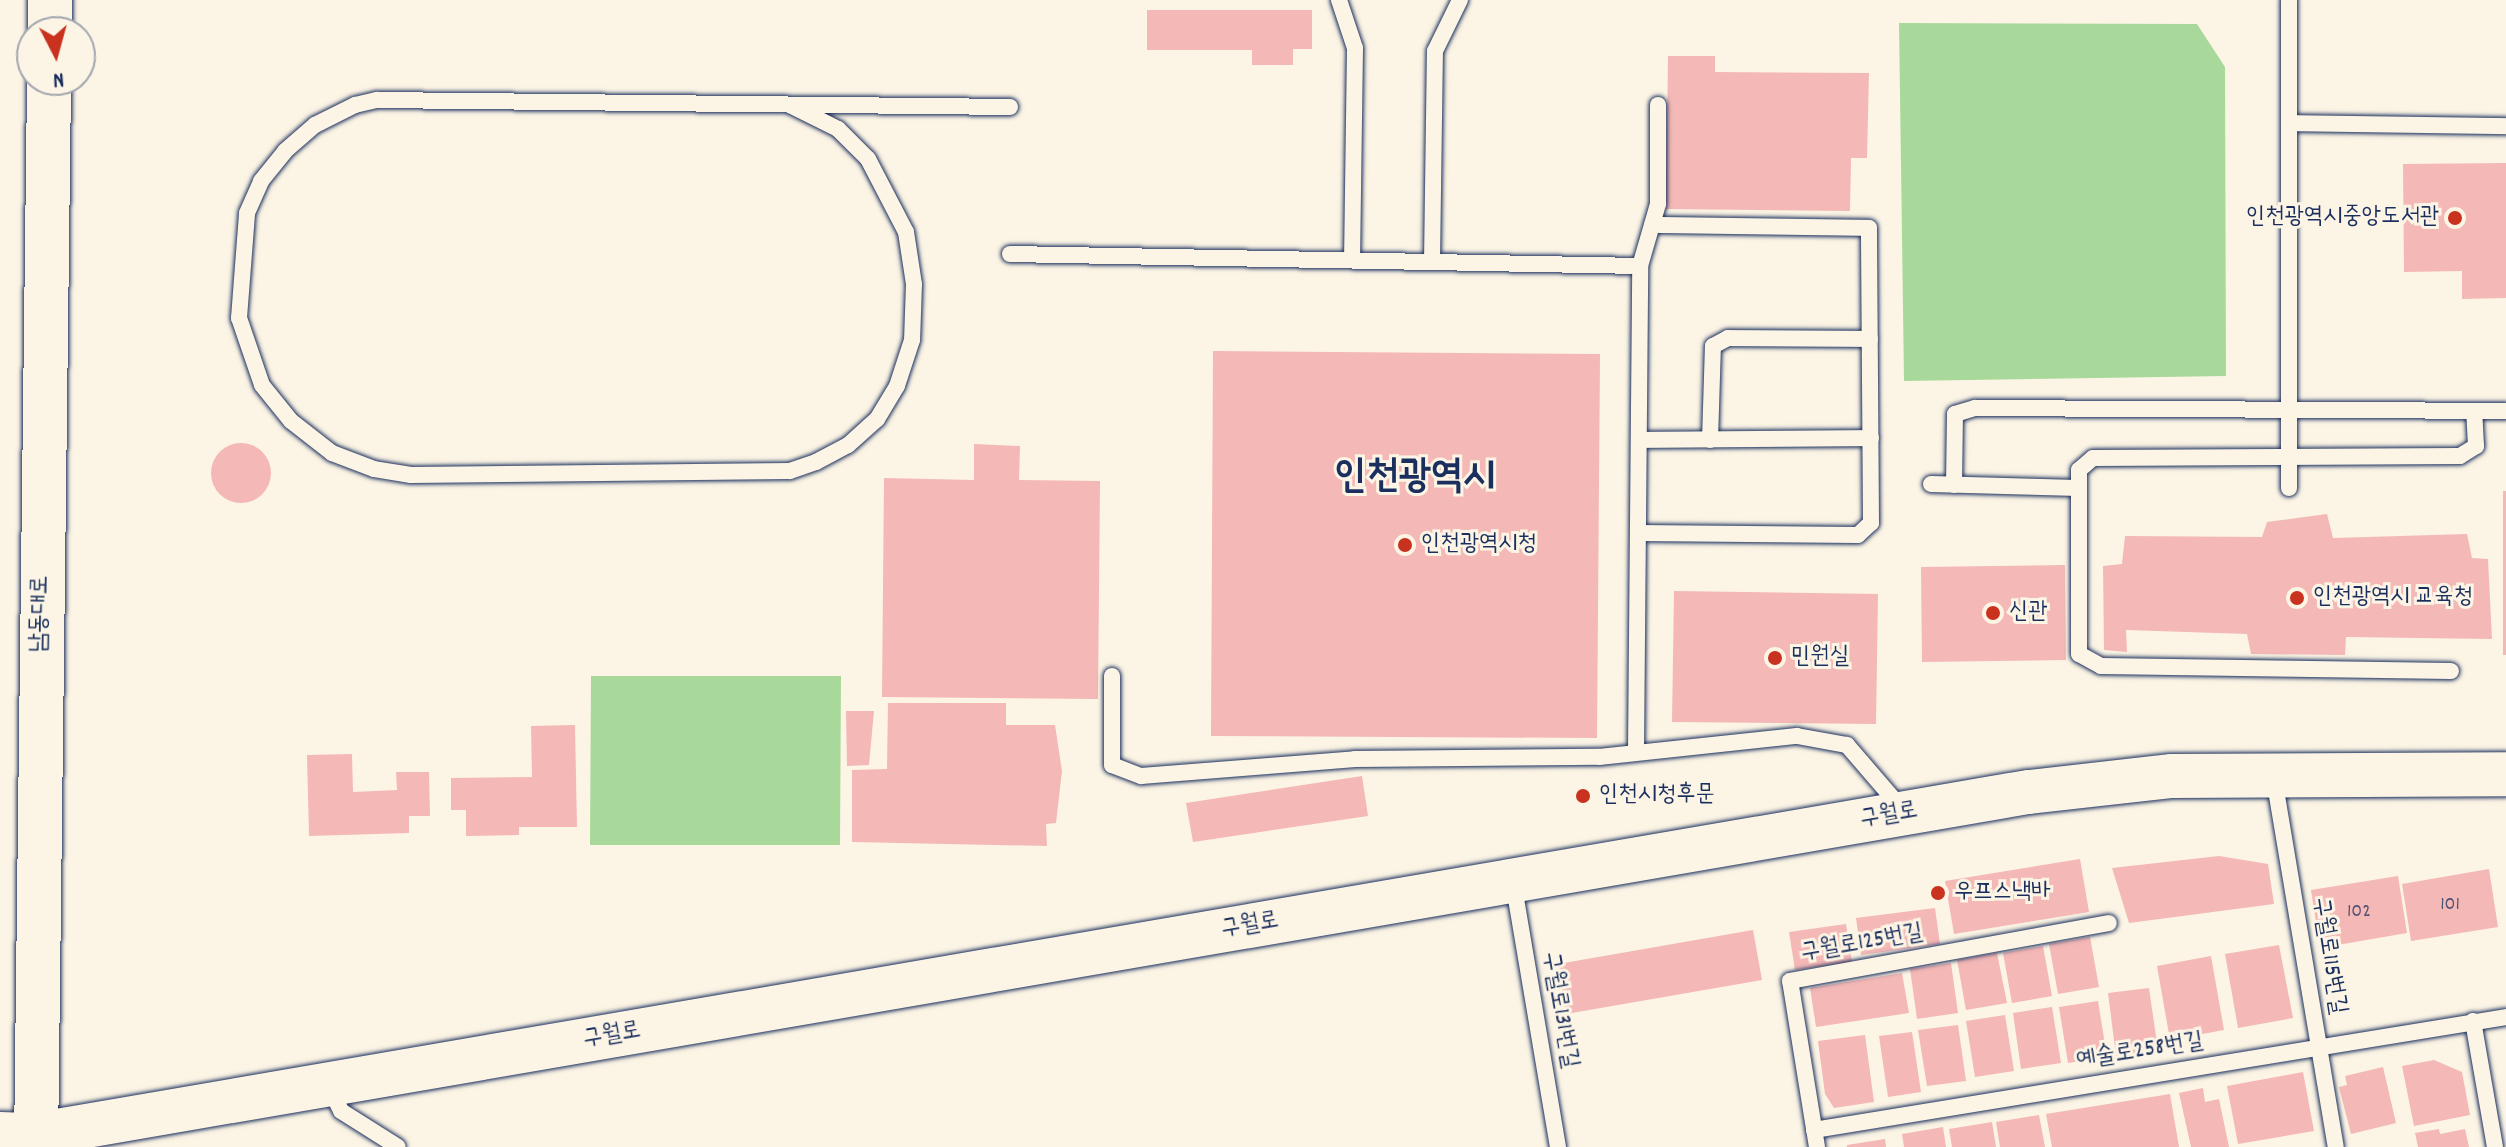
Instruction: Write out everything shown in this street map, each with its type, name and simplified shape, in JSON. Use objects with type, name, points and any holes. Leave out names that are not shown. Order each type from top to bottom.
[{"type":"main road","name":"남동대로","points":[[23,1139],[49,96]]},
{"type":"main road","name":"구월로","points":[[23,1139],[1906,813],[2101,783],[2274,772],[2506,774]]},
{"type":"lane","points":[[1339,0],[1355,48],[1352,260]]},
{"type":"lane","points":[[1432,262],[1435,51],[1460,0]]},
{"type":"lane","points":[[2289,0],[2289,488]]},
{"type":"lane","points":[[790,105],[838,129],[868,159],[890,192],[906,232],[914,284],[912,340],[897,386],[877,419],[848,445],[816,462],[790,471],[411,475],[374,469],[332,453],[291,421],[262,385],[239,318],[247,213],[261,181],[315,125],[377,100],[1010,107]]},
{"type":"lane","points":[[1636,752],[1640,266],[1658,204],[1658,105]]},
{"type":"lane","points":[[2289,123],[2506,126]]},
{"type":"lane","points":[[1638,533],[1858,535],[1871,523],[1869,228],[1652,225]]},
{"type":"lane","points":[[1010,254],[1640,266]]},
{"type":"lane","points":[[1710,440],[1713,346],[1728,338],[1870,339]]},
{"type":"lane","points":[[1954,485],[1955,414],[1975,408],[2506,411]]},
{"type":"lane","points":[[2451,671],[2101,666],[2079,654],[2079,470],[2093,458],[2460,456],[2476,446],[2474,411]]},
{"type":"lane","points":[[1639,440],[1871,438]]},
{"type":"lane","points":[[1931,484],[2078,488]]},
{"type":"lane","points":[[1112,676],[1112,765],[1141,776],[1355,759],[1528,760],[1797,736],[1847,745],[1906,813]]},
{"type":"lane","name":"구월로115번길","points":[[2274,772],[2336,1147]]},
{"type":"lane","name":"구월로131번길","points":[[1513,881],[1558,1147]]},
{"type":"lane","name":"구월로125번길","points":[[1817,1147],[1790,981],[2109,923]]},
{"type":"lane","name":"예술로258번길","points":[[1814,1130],[2506,1017]]},
{"type":"lane","points":[[2473,1021],[2495,1147]]},
{"type":"lane","points":[[328,1085],[341,1111],[398,1147]]},
{"type":"green space","points":[[1899,23],[2197,24],[2225,67],[2226,376],[1904,381]]},
{"type":"green space","points":[[591,676],[841,676],[840,845],[590,845]]},
{"type":"building","points":[[1147,10],[1312,10],[1312,49],[1293,49],[1293,65],[1252,65],[1252,50],[1147,50]]},
{"type":"building","points":[[1668,56],[1715,56],[1715,72],[1869,73],[1867,158],[1851,158],[1850,211],[1666,209]]},
{"type":"building","name":"인천광역시중앙도서관","points":[[2506,163],[2506,298],[2462,299],[2462,271],[2404,272],[2403,164]]},
{"type":"building","name":"인천광역시청","points":[[1213,351],[1600,354],[1597,738],[1211,736]]},
{"type":"building","points":[[241,443],[253,445],[262,452],[269,461],[269,485],[262,494],[253,501],[241,503],[229,501],[220,494],[213,485],[211,473],[213,461],[220,452],[229,445]]},
{"type":"building","points":[[974,444],[1020,446],[1019,480],[1100,481],[1098,699],[882,697],[884,478],[974,480]]},
{"type":"building","points":[[2503,491],[2506,491],[2506,655],[2503,655]]},
{"type":"building","name":"인천광역시 교육청","points":[[2327,514],[2333,538],[2467,534],[2472,558],[2488,559],[2492,639],[2346,637],[2345,655],[2251,654],[2247,634],[2126,630],[2127,652],[2104,650],[2103,566],[2122,564],[2125,536],[2262,537],[2267,522]]},
{"type":"building","name":"신관","points":[[2065,565],[2066,660],[1922,662],[1921,567]]},
{"type":"building","name":"민원실","points":[[1674,591],[1878,594],[1876,724],[1672,722]]},
{"type":"building","points":[[888,703],[1006,703],[1006,725],[1055,725],[1062,771],[1056,823],[1046,824],[1047,846],[852,842],[852,770],[887,769]]},
{"type":"building","points":[[846,711],[874,711],[869,765],[847,766]]},
{"type":"building","points":[[575,725],[577,827],[519,827],[519,835],[466,836],[466,810],[451,810],[451,778],[532,777],[531,726]]},
{"type":"building","points":[[352,754],[353,792],[397,790],[396,772],[429,772],[430,816],[409,816],[409,833],[309,836],[307,755]]},
{"type":"building","points":[[1362,776],[1368,816],[1193,842],[1186,803]]},
{"type":"building","points":[[2219,856],[2268,864],[2274,904],[2129,923],[2112,868]]},
{"type":"building","points":[[2080,859],[2089,912],[1954,934],[1945,881]]},
{"type":"building","points":[[2489,869],[2498,927],[2411,941],[2402,884]]},
{"type":"building","points":[[2398,876],[2407,933],[2320,948],[2311,890]]},
{"type":"building","points":[[1935,908],[1940,944],[1861,955],[1856,918]]},
{"type":"building","points":[[1846,924],[1852,962],[1795,970],[1789,932]]},
{"type":"building","points":[[1753,930],[1762,980],[1566,1014],[1558,964]]},
{"type":"building","points":[[2090,937],[2099,987],[2058,994],[2049,944]]},
{"type":"building","points":[[2279,945],[2293,1018],[2238,1028],[2225,954]]},
{"type":"building","points":[[2043,946],[2052,996],[2012,1003],[2003,953]]},
{"type":"building","points":[[1997,953],[2007,1003],[1966,1010],[1957,960]]},
{"type":"building","points":[[2211,956],[2224,1030],[2170,1040],[2157,966]]},
{"type":"building","points":[[1951,963],[1958,1013],[1917,1019],[1910,969]]},
{"type":"building","points":[[1902,973],[1909,1013],[1816,1027],[1810,988]]},
{"type":"building","points":[[2149,988],[2158,1050],[2116,1056],[2108,993]]},
{"type":"building","points":[[2098,1001],[2107,1057],[2068,1063],[2059,1007]]},
{"type":"building","points":[[2052,1007],[2061,1063],[2021,1069],[2013,1013]]},
{"type":"building","points":[[2005,1015],[2014,1071],[1975,1077],[1966,1021]]},
{"type":"building","points":[[1958,1025],[1966,1081],[1927,1086],[1918,1030]]},
{"type":"building","points":[[1912,1032],[1921,1092],[1888,1097],[1879,1036]]},
{"type":"building","points":[[1865,1035],[1874,1102],[1834,1108],[1825,1094],[1818,1041]]},
{"type":"building","points":[[2434,1060],[2462,1072],[2470,1115],[2414,1126],[2402,1066]]},
{"type":"building","points":[[2383,1067],[2396,1123],[2351,1134],[2339,1087],[2347,1085],[2345,1076]]},
{"type":"building","points":[[2303,1072],[2314,1131],[2238,1144],[2227,1086]]},
{"type":"building","points":[[2203,1088],[2205,1102],[2219,1099],[2229,1147],[2191,1147],[2179,1093]]},
{"type":"building","points":[[2170,1094],[2179,1147],[2052,1147],[2046,1114]]},
{"type":"building","points":[[2039,1115],[2045,1147],[2000,1147],[1996,1122]]},
{"type":"building","points":[[1992,1122],[1996,1147],[1952,1147],[1949,1129]]},
{"type":"building","points":[[1943,1127],[1946,1147],[1904,1147],[1902,1134]]},
{"type":"building","points":[[2439,1129],[2440,1134],[2465,1129],[2469,1147],[2418,1147],[2415,1133]]},
{"type":"building","points":[[1885,1139],[1886,1147],[1847,1147],[1847,1145]]},
{"type":"place","name":"인천광역시중앙도서관","points":[[2455,218]]},
{"type":"place","name":"인천광역시청","points":[[1405,545]]},
{"type":"place","name":"인천광역시 교육청","points":[[2297,598]]},
{"type":"place","name":"신관","points":[[1993,613]]},
{"type":"place","name":"민원실","points":[[1775,658]]},
{"type":"place","name":"인천시청후문","points":[[1583,796]]},
{"type":"place","name":"우프스낵바","points":[[1938,893]]},
{"type":"district","name":"인천광역시","points":[[1415,479]]}]
